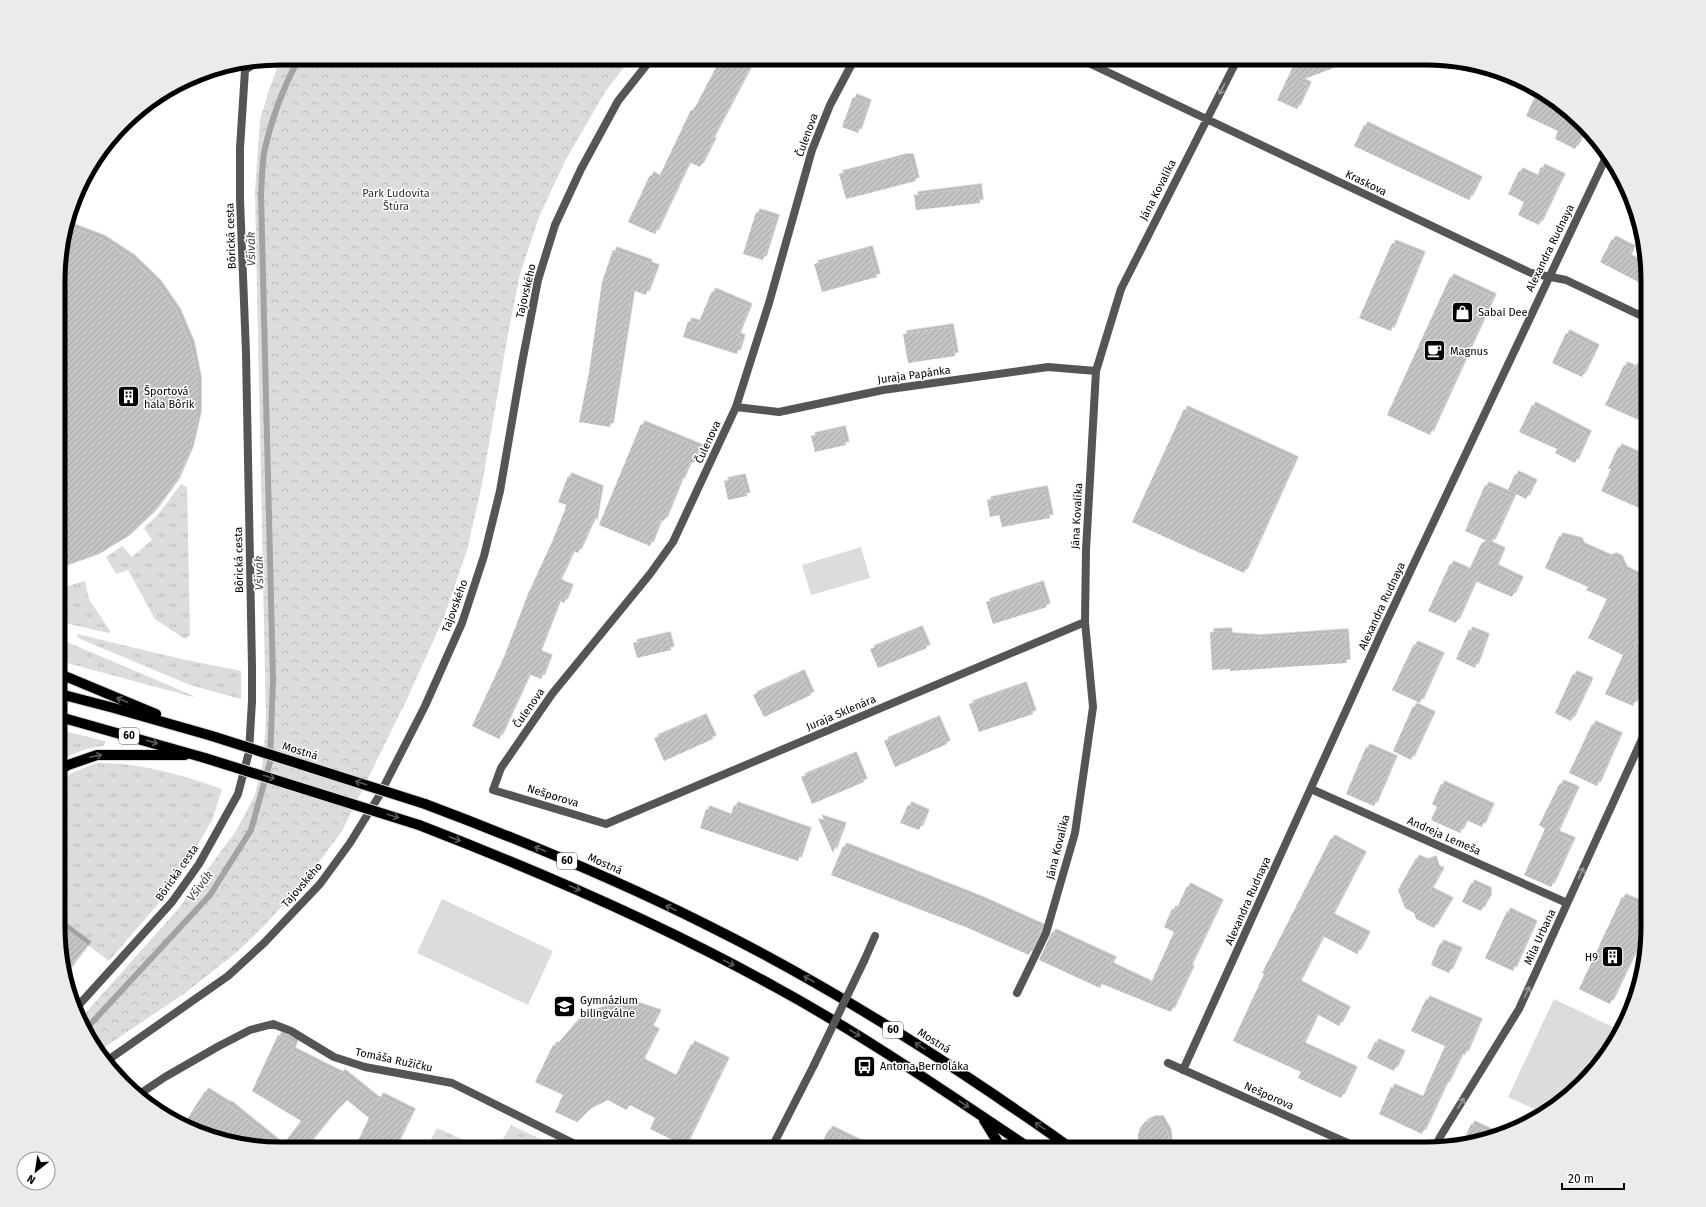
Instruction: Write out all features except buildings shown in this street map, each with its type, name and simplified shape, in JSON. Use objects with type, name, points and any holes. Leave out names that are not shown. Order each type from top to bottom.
[{"type":"main road","points":[[65,676],[196,731]]},
{"type":"main road","name":"Mostná","points":[[65,695],[196,731],[425,804],[515,838],[596,873],[707,924],[787,966],[942,1060],[1062,1142]]},
{"type":"main road","name":"60","points":[[65,718],[201,757],[419,824],[587,893],[695,944],[777,988],[860,1036],[1021,1142]]},
{"type":"main road","points":[[65,767],[97,755],[201,757]]},
{"type":"main road","points":[[982,1116],[998,1142]]},
{"type":"street","name":"Tajovského","points":[[110,1058],[228,976],[264,943],[320,884],[350,843],[379,796],[425,706],[462,623],[484,556],[500,491],[538,280],[555,225],[581,169],[618,101],[646,65]]},
{"type":"street","name":"Čulenova","points":[[493,790],[501,768],[552,694],[650,574],[673,542],[736,407],[769,303],[812,150],[830,105],[851,65]]},
{"type":"street","name":"Kraskova","points":[[1093,65],[1531,274],[1566,280],[1641,316]]},
{"type":"street","name":"Jána Kovalíka","points":[[1017,993],[1046,933],[1075,833],[1093,707],[1085,622],[1086,550],[1096,371],[1121,289],[1234,65]]},
{"type":"street","name":"Bôrická cesta","points":[[79,1004],[172,902],[199,864],[238,794],[249,752],[252,701],[252,659],[246,353],[240,199],[243,68]]},
{"type":"street","name":"Alexandra Rudnaya","points":[[1183,1070],[1444,498],[1604,160]]},
{"type":"street","name":"Juraja Papánka","points":[[736,407],[779,412],[883,390],[1048,367],[1096,371]]},
{"type":"street","name":"Juraja Sklenára","points":[[606,824],[1085,622]]},
{"type":"street","name":"Mila Urbana","points":[[1438,1142],[1519,1009],[1641,741]]},
{"type":"street","name":"Andreja Lemeša","points":[[1311,789],[1568,903]]},
{"type":"street","name":"Nešporova","points":[[493,790],[606,824]]},
{"type":"street","points":[[775,1142],[814,1065],[875,936]]},
{"type":"street","name":"Tomáša Ružičku","points":[[142,1092],[165,1077],[219,1046],[250,1030],[272,1024],[291,1031],[334,1057],[359,1065],[399,1074],[452,1083],[571,1142]]},
{"type":"street","name":"Nešporova","points":[[1168,1062],[1345,1142]]},
{"type":"green space","name":"Park Ľudovíta Štúra","points":[[278,65],[626,65],[605,92],[565,161],[539,217],[520,274],[482,484],[467,550],[444,617],[408,697],[342,831],[308,877],[265,925],[237,952],[185,993],[103,1048],[84,1015],[179,908],[236,831],[255,795],[263,762],[266,720],[255,192],[260,120]]},
{"type":"green space","points":[[181,484],[187,487],[190,635],[185,639],[155,619],[128,570],[116,574],[106,557],[122,546],[132,557],[152,540],[144,528],[157,516]]},
{"type":"green space","points":[[861,547],[870,578],[811,595],[802,565]]},
{"type":"green space","points":[[85,581],[89,599],[110,631],[109,633],[65,623],[65,587]]},
{"type":"green space","points":[[77,634],[181,659],[241,671],[241,699],[190,685],[78,638]]},
{"type":"green space","points":[[65,641],[194,696],[193,697],[65,662]]},
{"type":"green space","points":[[65,731],[105,741],[103,746],[86,749],[65,758]]},
{"type":"green space","points":[[96,763],[129,765],[160,770],[222,789],[213,818],[190,859],[164,897],[109,961],[65,928],[65,777]]},
{"type":"green space","points":[[442,899],[553,951],[528,1005],[417,953]]},
{"type":"green space","points":[[1554,999],[1615,1028],[1605,1046],[1588,1069],[1568,1089],[1545,1106],[1537,1110],[1508,1097]]},
{"type":"green space","points":[[511,1125],[546,1142],[501,1142]]},
{"type":"green space","points":[[437,1128],[468,1142],[430,1142]]},
{"type":"waterway","name":"Všivák","points":[[89,1026],[210,895],[251,830],[270,762],[273,680],[261,194],[264,153],[270,128],[283,92],[296,65]]},
{"type":"place","name":"Sabai Dee","points":[[1462,312]]},
{"type":"place","name":"Magnus","points":[[1434,351]]},
{"type":"place","name":"Športová hala Bôrik","points":[[129,397]]},
{"type":"place","name":"H9","points":[[1613,957]]},
{"type":"place","name":"Gymnázium bilingválne","points":[[565,1006]]},
{"type":"place","name":"Antona Bernoláka","points":[[864,1066]]}]
